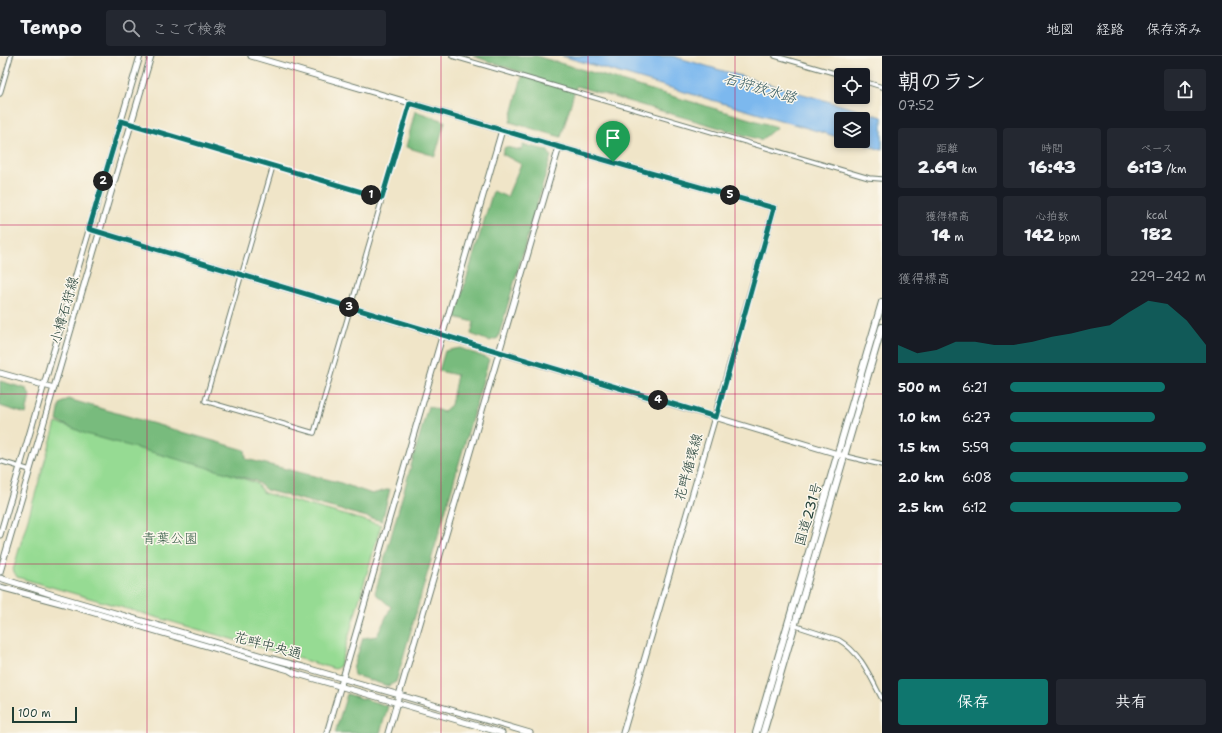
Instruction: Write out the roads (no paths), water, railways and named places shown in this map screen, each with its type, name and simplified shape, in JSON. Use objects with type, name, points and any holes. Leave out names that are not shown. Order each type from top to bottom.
[{"type":"highway","name":"国道231号","points":[[762,733],[838,454],[882,302]]},
{"type":"highway","name":"国道231号","points":[[756,733],[845,456],[882,327]]},
{"type":"street","points":[[0,94],[11,56]]},
{"type":"street","name":"小樽石狩線","points":[[0,536],[140,56]]},
{"type":"street","name":"小樽石狩線","points":[[0,572],[151,56]]},
{"type":"street","points":[[251,56],[559,147],[388,733]]},
{"type":"street","points":[[452,56],[869,178],[882,180]]},
{"type":"street","points":[[775,56],[834,73]]},
{"type":"street","points":[[870,83],[882,87]]},
{"type":"street","points":[[273,166],[205,401],[314,433],[352,308],[410,103]]},
{"type":"street","points":[[121,121],[382,198]]},
{"type":"street","points":[[327,733],[502,130]]},
{"type":"street","name":"花畔循環線","points":[[559,147],[774,208],[716,417],[623,733]]},
{"type":"street","points":[[89,229],[838,454],[882,465]]},
{"type":"street","points":[[0,373],[54,388]]},
{"type":"street","points":[[0,461],[30,470]]},
{"type":"street","name":"花畔中央通","points":[[0,578],[60,597],[530,733]]},
{"type":"street","name":"花畔中央通","points":[[0,587],[64,604],[289,670],[294,673],[502,733]]},
{"type":"street","points":[[791,625],[839,640],[845,644],[864,664],[882,699]]},
{"type":"water","name":"石狩放水路","points":[[562,56],[672,56],[865,112],[834,112],[834,136]]},
{"type":"water","points":[[870,114],[882,117],[882,150],[870,146]]},
{"type":"park label","name":"青葉公園","points":[[170,538]]}]
